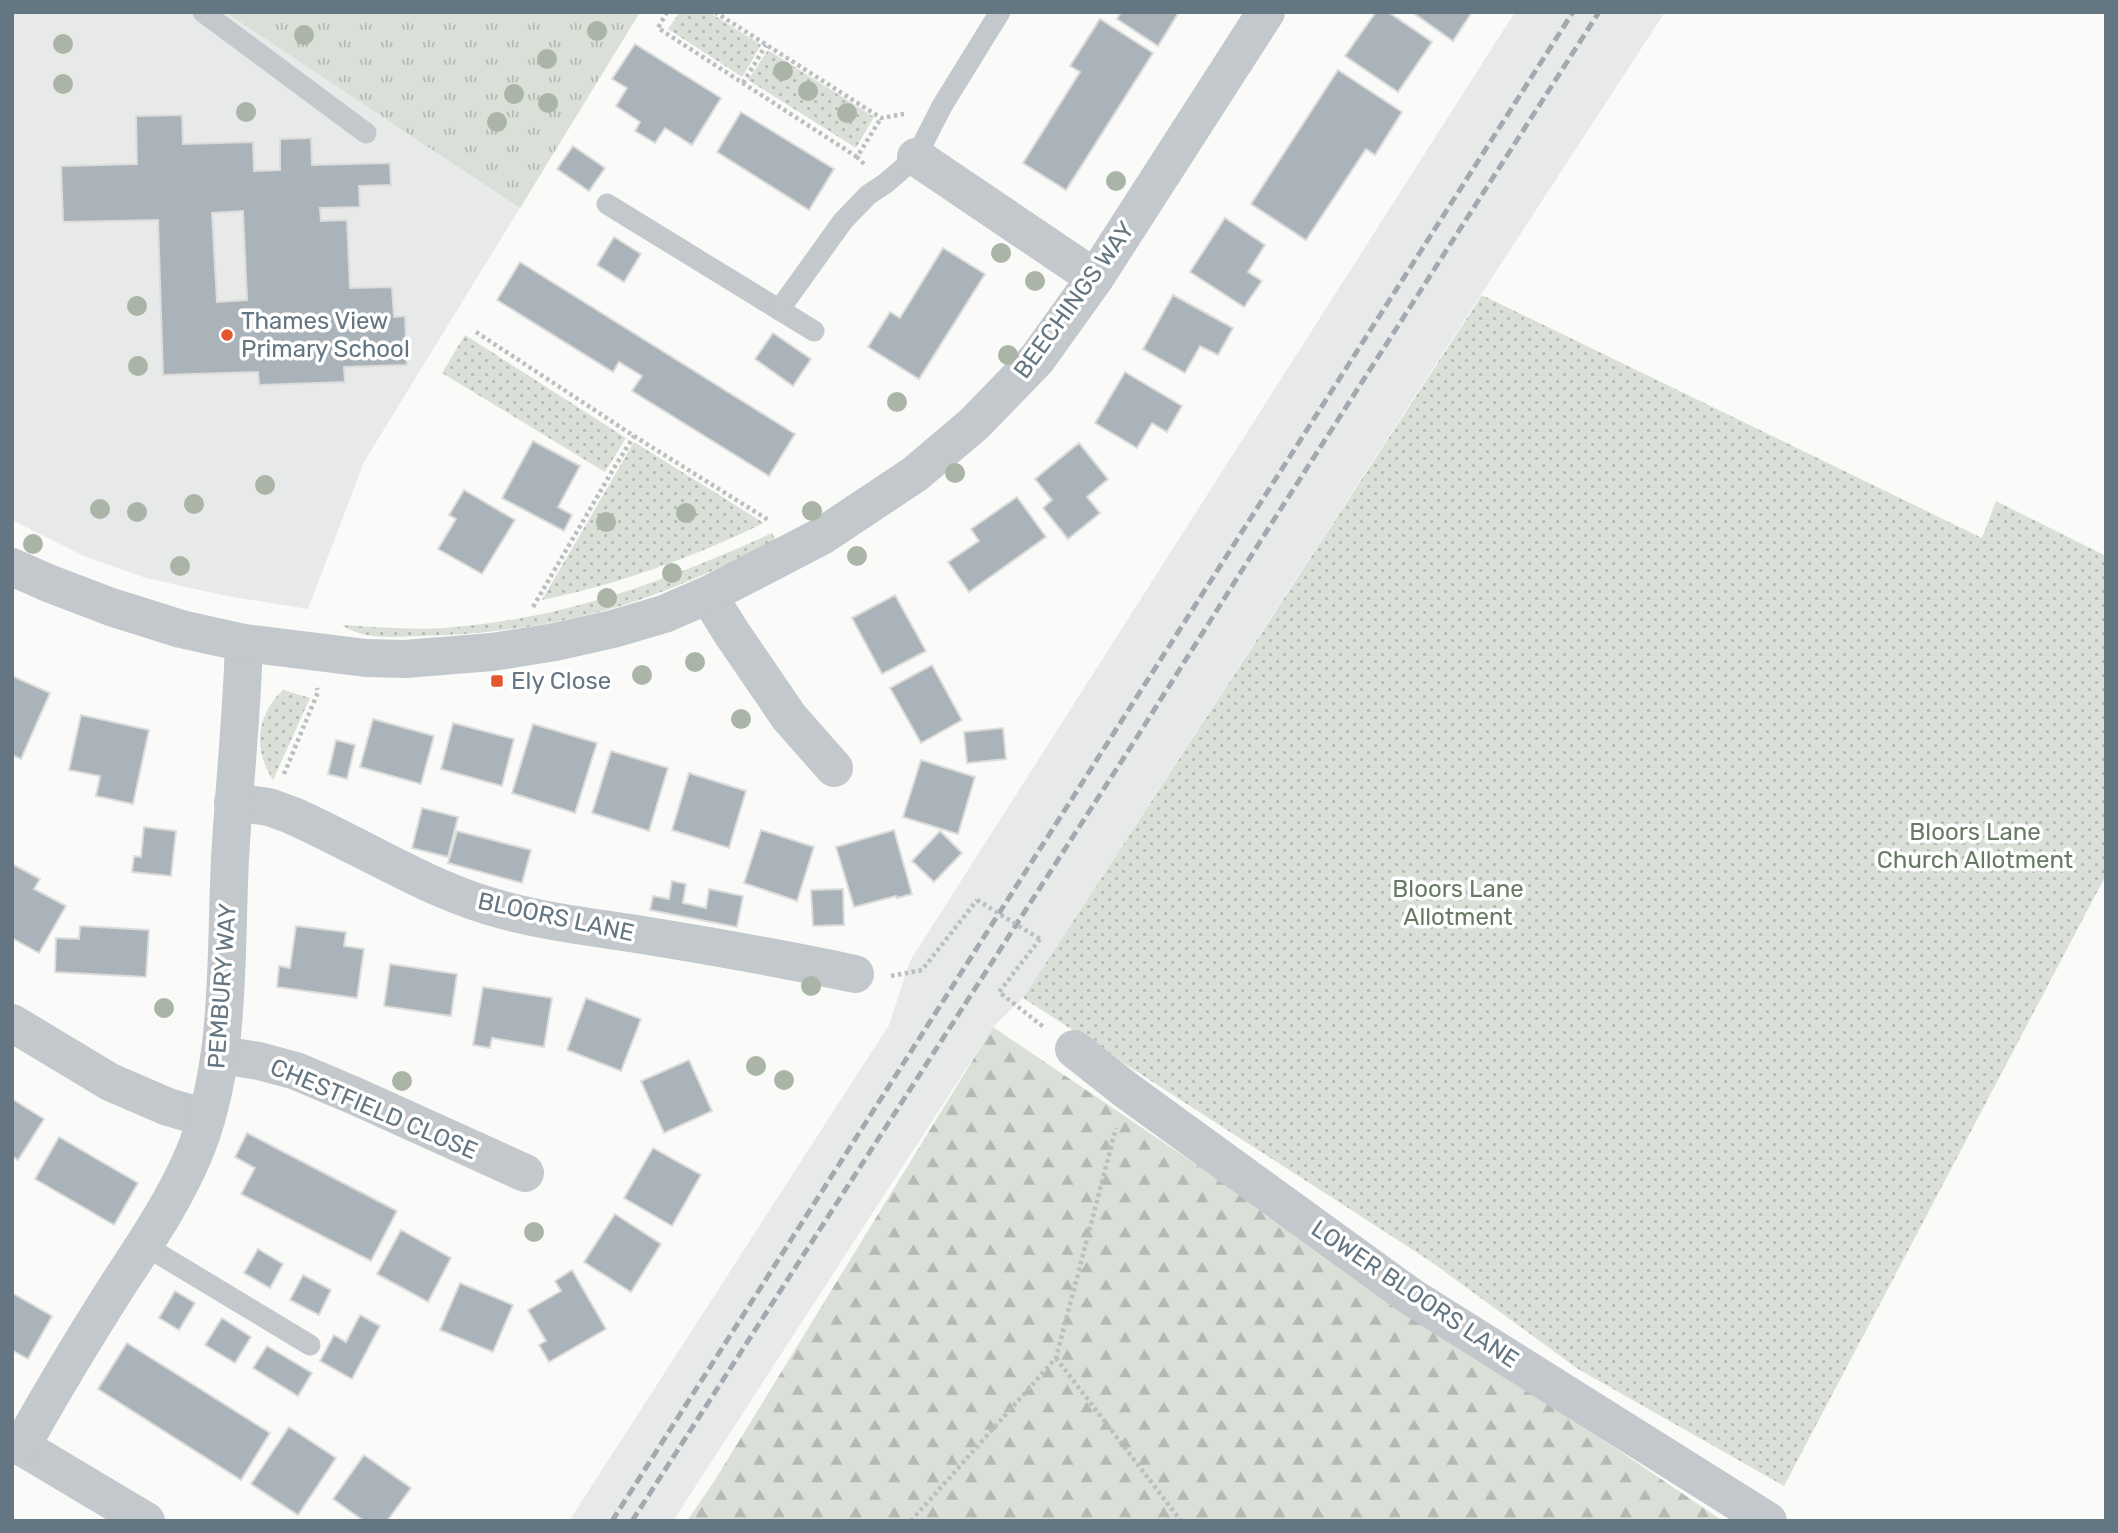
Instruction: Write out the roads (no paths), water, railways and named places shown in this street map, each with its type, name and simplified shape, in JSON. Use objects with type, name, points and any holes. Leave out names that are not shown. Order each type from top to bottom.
[{"type":"street","name":"BEECHINGS WAY","points":[[244,643],[366,658],[405,659],[492,652],[555,642],[664,614],[708,595],[822,536],[915,474],[974,424],[1037,359],[1095,278],[1266,12]]},
{"type":"street","points":[[916,157],[1095,278]]},
{"type":"street","points":[[12,567],[136,616],[244,643]]},
{"type":"street","points":[[708,595],[730,632],[789,717],[834,768]]},
{"type":"street","name":"PEMBURY WAY","points":[[146,1521],[16,1444],[173,1200],[194,1154],[206,1118],[220,1055],[251,805],[242,700],[244,643]]},
{"type":"street","name":"BLOORS LANE","points":[[251,805],[322,828],[449,890],[505,910],[855,974]]},
{"type":"street","points":[[12,1023],[110,1082],[168,1107],[206,1118]]},
{"type":"street","name":"LOWER BLOORS LANE","points":[[1074,1049],[1126,1090],[1410,1296],[1768,1521]]},
{"type":"street","name":"CHESTFIELD CLOSE","points":[[220,1055],[259,1060],[296,1071],[525,1173]]},
{"type":"lane","points":[[203,12],[366,133]]},
{"type":"lane","points":[[779,310],[843,221],[868,195],[916,157],[942,106],[1000,12]]},
{"type":"lane","points":[[607,204],[814,331]]},
{"type":"lane","points":[[144,1245],[310,1345]]},
{"type":"railway","points":[[612,1521],[1573,12]]},
{"type":"railway","points":[[632,1521],[1132,745],[1599,12]]},
{"type":"place","name":"Thames View Primary School","points":[[227,335]]},
{"type":"place","name":"Ely Close","points":[[497,681]]},
{"type":"park label","name":"Bloors Lane Church Allotment","points":[[1975,846]]},
{"type":"park label","name":"Bloors Lane Allotment","points":[[1458,903]]}]
